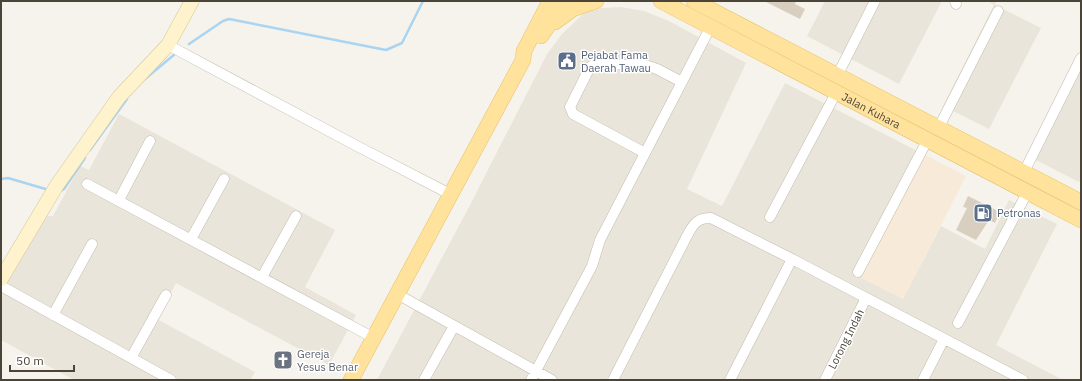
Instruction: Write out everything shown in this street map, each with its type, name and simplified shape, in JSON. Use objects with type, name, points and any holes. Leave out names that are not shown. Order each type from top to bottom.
[{"type":"main road","points":[[523,60],[524,51],[550,1]]},
{"type":"main road","points":[[351,380],[523,60],[530,54],[542,33],[564,1]]},
{"type":"main road","points":[[542,33],[573,9],[596,1]]},
{"type":"main road","name":"Jalan Kuhara","points":[[648,1],[667,4],[711,26],[1081,220]]},
{"type":"main road","name":"Jalan Kuhara","points":[[694,1],[838,74],[1081,202]]},
{"type":"street","points":[[1,280],[57,185],[119,97],[168,45],[192,1]]},
{"type":"street","points":[[838,74],[875,1]]},
{"type":"street","points":[[939,127],[998,11]]},
{"type":"street","points":[[533,375],[592,266],[600,240],[711,26]]},
{"type":"street","points":[[168,45],[450,194]]},
{"type":"street","points":[[1024,172],[1081,58]]},
{"type":"street","points":[[645,153],[573,114],[570,110],[570,107],[590,67],[594,64],[645,65],[657,69],[682,82]]},
{"type":"street","points":[[770,217],[837,91]]},
{"type":"street","points":[[858,272],[928,139]]},
{"type":"street","points":[[118,200],[150,141]]},
{"type":"street","points":[[191,239],[224,179]]},
{"type":"street","points":[[87,184],[374,338]]},
{"type":"street","points":[[958,323],[1028,191]]},
{"type":"street","points":[[262,277],[296,216]]},
{"type":"street","points":[[613,380],[689,232],[694,223],[702,218],[710,218],[1021,380]]},
{"type":"street","points":[[53,315],[92,244]]},
{"type":"street","points":[[730,380],[792,260]]},
{"type":"street","points":[[1,286],[171,380]]},
{"type":"street","points":[[397,294],[454,326],[533,375],[552,380]]},
{"type":"street","points":[[131,358],[166,295]]},
{"type":"street","name":"Lorong Indah","points":[[825,380],[866,298]]},
{"type":"street","points":[[424,380],[454,326]]},
{"type":"street","points":[[923,380],[944,339]]},
{"type":"shaded area","points":[[825,1],[942,1],[899,84],[807,36]]},
{"type":"shaded area","points":[[988,1],[996,1],[995,5],[1041,28],[989,129],[943,106],[994,5]]},
{"type":"shaded area","points":[[620,7],[644,11],[669,21],[746,63],[687,189],[722,206],[785,83],[925,155],[862,278],[903,299],[941,226],[985,249],[1009,200],[1057,224],[996,345],[1063,380],[377,380],[470,205],[547,54],[562,34],[584,13],[602,8]]},
{"type":"shaded area","points":[[1081,53],[1081,179],[1079,182],[1028,156]]},
{"type":"shaded area","points":[[119,114],[335,230],[305,287],[356,315],[329,365],[176,283],[157,319],[255,372],[250,380],[74,380],[1,340],[1,294],[44,216],[53,216],[80,166],[89,170]]},
{"type":"shaded area","points":[[925,155],[966,176],[903,299],[861,278]]},
{"type":"building","points":[[764,1],[796,1],[795,4],[805,9],[800,19]]},
{"type":"building","name":"Petronas","points":[[968,196],[1000,212],[995,223],[989,220],[976,240],[956,230],[967,208],[963,207]]},
{"type":"waterway","points":[[189,44],[223,21],[229,19],[386,50],[402,43],[423,1]]},
{"type":"waterway","points":[[145,79],[175,54]]},
{"type":"waterway","points":[[90,150],[127,99]]},
{"type":"waterway","points":[[59,192],[64,189],[85,158]]},
{"type":"waterway","points":[[1,179],[8,178],[49,190]]},
{"type":"place","name":"Pejabat Fama Daerah Tawau","points":[[567,61]]},
{"type":"place","name":"Petronas","points":[[983,213]]},
{"type":"place","name":"Gereja Yesus Benar","points":[[283,360]]}]
